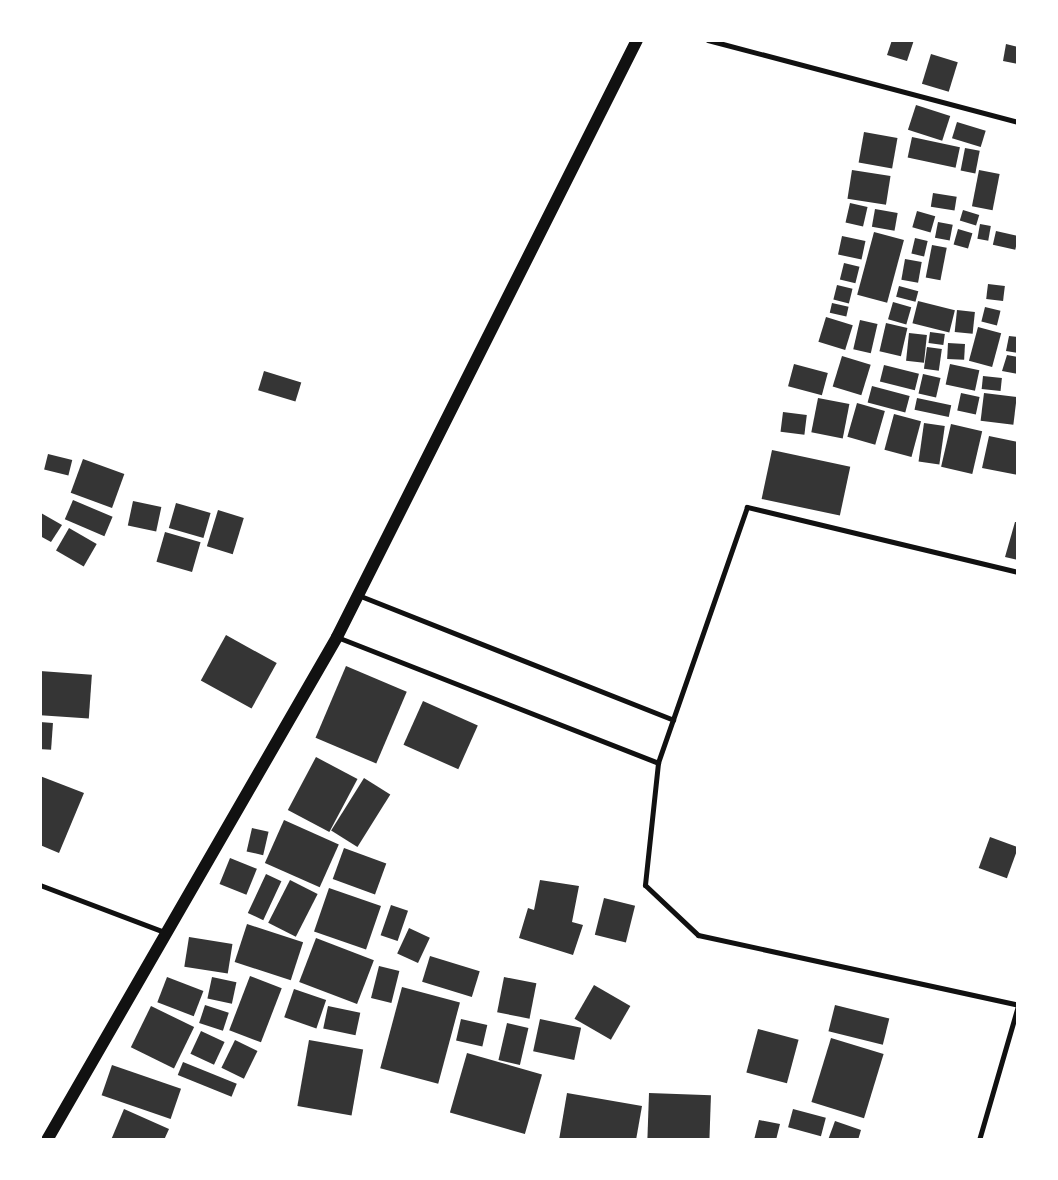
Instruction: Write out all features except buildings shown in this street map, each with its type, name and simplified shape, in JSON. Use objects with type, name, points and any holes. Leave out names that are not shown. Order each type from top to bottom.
[{"type":"street","points":[[47,1140],[337,637],[637,40]]},
{"type":"lane","points":[[979,1140],[1018,1005],[698,935],[645,885],[658,763],[747,507],[1018,572]]},
{"type":"lane","points":[[358,595],[673,720]]},
{"type":"lane","points":[[337,637],[658,763]]},
{"type":"lane","points":[[40,886],[167,933]]},
{"type":"path","points":[[708,40],[1018,122]]}]
